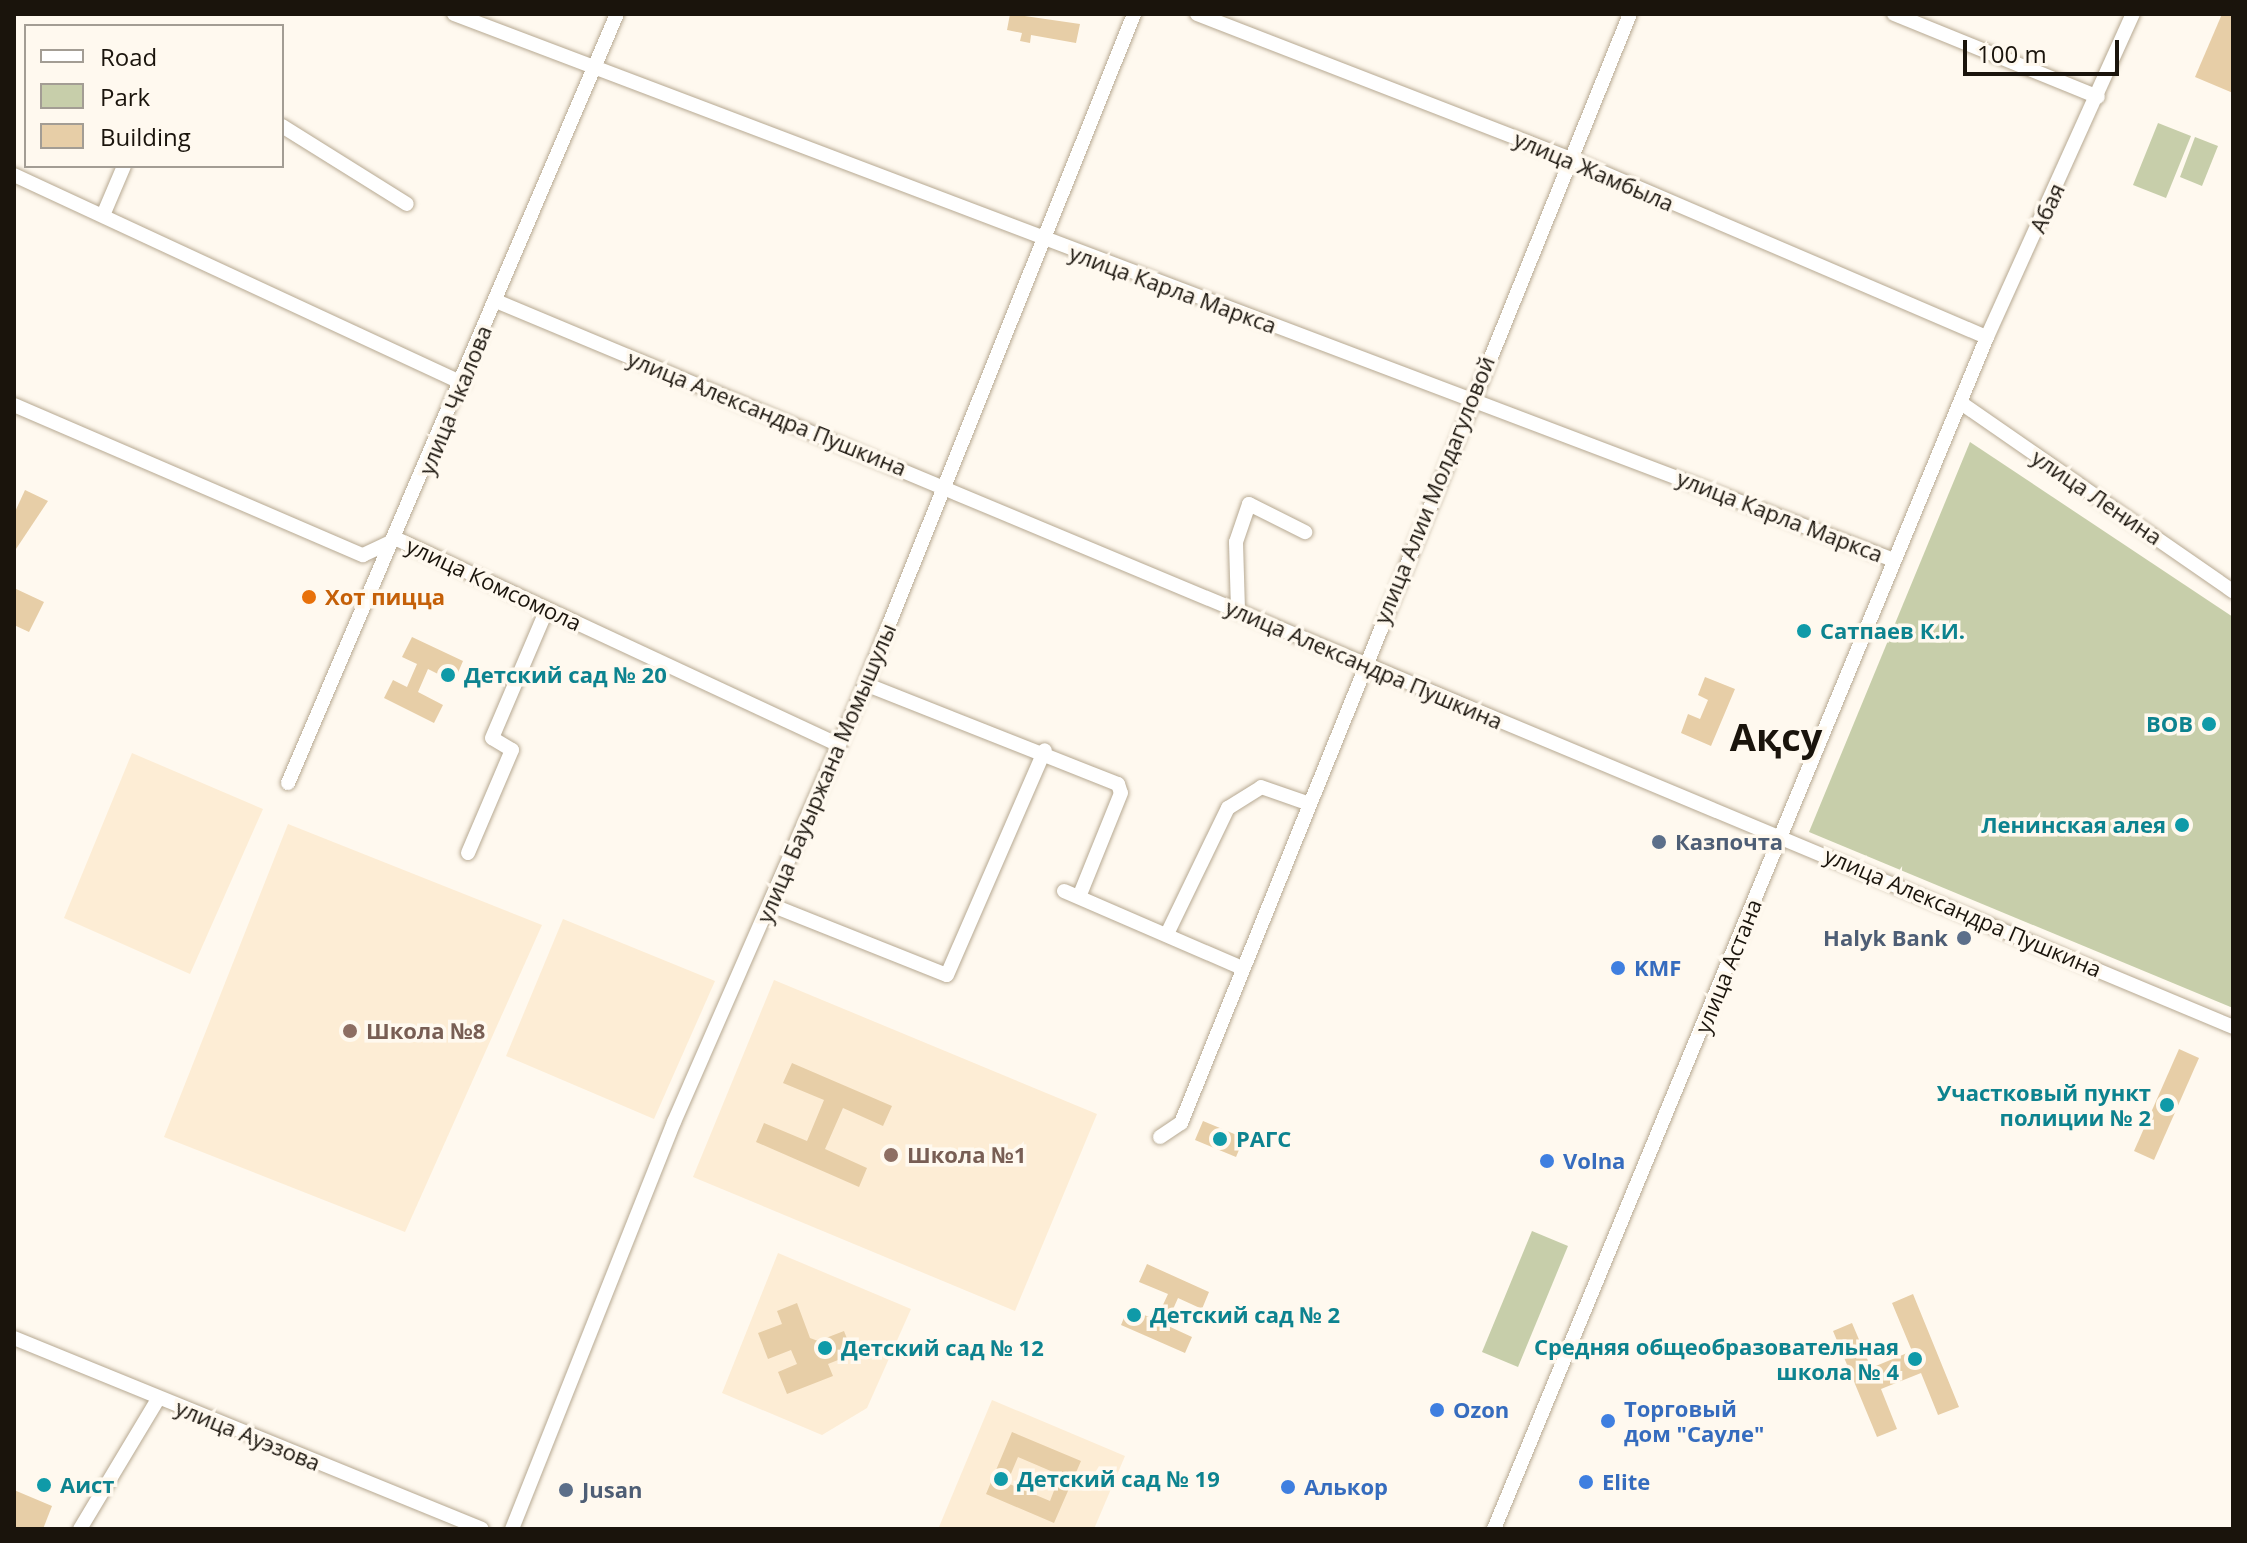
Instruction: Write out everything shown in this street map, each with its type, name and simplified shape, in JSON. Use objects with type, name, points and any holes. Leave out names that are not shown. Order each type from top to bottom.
[{"type":"street","name":"улица Карла Маркса","points":[[454,14],[595,65],[1039,240],[1470,398],[1894,560]]},
{"type":"street","name":"улица Чкалова","points":[[288,783],[397,539],[617,14]]},
{"type":"street","name":"улица Бауыржана Момышулы","points":[[512,1529],[674,1122],[865,684],[1039,240],[1134,14]]},
{"type":"street","name":"улица Жамбыла","points":[[1197,14],[1571,159],[1987,337]]},
{"type":"street","name":"улица Алии Молдагуловой","points":[[1160,1137],[1181,1123],[1470,398],[1630,14]]},
{"type":"street","points":[[1894,14],[2098,97]]},
{"type":"street","name":"Абая","points":[[1961,403],[1987,337],[2133,14]]},
{"type":"street","points":[[284,127],[407,204]]},
{"type":"street","points":[[104,213],[123,168]]},
{"type":"street","points":[[14,175],[104,213],[463,383]]},
{"type":"street","name":"улица Александра Пушкина","points":[[496,301],[1363,665],[1782,835],[2233,1027]]},
{"type":"street","name":"улица Астана","points":[[1494,1529],[1961,403]]},
{"type":"street","name":"улица Ленина","points":[[1961,403],[2233,591]]},
{"type":"street","name":"улица Комсомола","points":[[14,405],[363,555],[397,539],[839,745]]},
{"type":"street","points":[[1238,610],[1236,542],[1249,504],[1305,532]]},
{"type":"street","points":[[468,853],[512,750],[492,738],[547,609]]},
{"type":"street","points":[[865,684],[1045,750],[1118,784],[1121,793],[1079,897]]},
{"type":"street","points":[[771,905],[947,975],[1045,750]]},
{"type":"street","points":[[1167,934],[1214,829],[1238,798],[1261,787],[1307,803]]},
{"type":"street","points":[[1064,891],[1242,968]]},
{"type":"street","name":"улица Ауэзова","points":[[14,1338],[482,1529]]},
{"type":"street","points":[[80,1529],[158,1399]]},
{"type":"shaded area","points":[[132,753],[263,809],[190,974],[64,918]]},
{"type":"shaded area","name":"Школа №8","points":[[288,824],[542,925],[405,1232],[164,1137]]},
{"type":"shaded area","points":[[563,919],[715,981],[654,1119],[506,1056]]},
{"type":"shaded area","name":"Школа №1","points":[[774,980],[1097,1114],[1015,1311],[693,1177]]},
{"type":"shaded area","points":[[778,1253],[911,1309],[867,1408],[822,1435],[722,1393]]},
{"type":"shaded area","points":[[992,1400],[1125,1456],[1094,1529],[939,1527]]},
{"type":"green space","points":[[2158,123],[2191,136],[2166,198],[2133,185]]},
{"type":"green space","points":[[2195,137],[2218,146],[2202,186],[2180,177]]},
{"type":"green space","points":[[1970,442],[2233,617],[2233,1008],[1809,832]]},
{"type":"green space","points":[[1532,1231],[1568,1246],[1518,1367],[1482,1352]]},
{"type":"building","points":[[1010,14],[1080,24],[1076,43],[1031,35],[1030,43],[1020,41],[1022,33],[1007,30]]},
{"type":"building","points":[[2222,14],[2233,14],[2233,93],[2195,77]]},
{"type":"building","points":[[25,490],[48,501],[14,552],[14,514]]},
{"type":"building","points":[[14,588],[44,602],[29,632],[14,625]]},
{"type":"building","name":"Детский сад № 20","points":[[412,637],[463,661],[454,682],[428,669],[418,692],[443,705],[434,723],[384,698],[393,680],[407,687],[417,664],[402,657]]},
{"type":"building","points":[[1705,677],[1735,689],[1711,746],[1681,733],[1688,714],[1700,719],[1708,700],[1698,695]]},
{"type":"building","name":"Участковый пункт полиции № 2","points":[[2179,1049],[2199,1058],[2154,1160],[2134,1151]]},
{"type":"building","name":"Школа №1","points":[[792,1063],[892,1106],[883,1126],[843,1108],[825,1149],[867,1168],[859,1187],[756,1142],[764,1123],[807,1141],[824,1100],[783,1083]]},
{"type":"building","name":"РАГС","points":[[1203,1121],[1244,1138],[1236,1157],[1195,1140]]},
{"type":"building","name":"Детский сад № 2","points":[[1147,1264],[1209,1292],[1202,1309],[1178,1298],[1166,1325],[1192,1337],[1185,1353],[1121,1325],[1128,1308],[1156,1320],[1168,1294],[1139,1282]]},
{"type":"building","name":"Средняя общеобразовательная школа № 4","points":[[1913,1294],[1959,1407],[1938,1415],[1921,1373],[1881,1389],[1897,1429],[1877,1437],[1833,1331],[1852,1323],[1871,1368],[1912,1351],[1892,1303]]},
{"type":"building","name":"Детский сад № 12","points":[[797,1303],[810,1338],[818,1341],[844,1331],[853,1354],[828,1364],[833,1376],[787,1394],[778,1372],[797,1364],[791,1350],[768,1359],[758,1333],[782,1324],[777,1311]]},
{"type":"building","name":"Детский сад № 19","points":[[1012,1432],[1081,1461],[1054,1523],[986,1494]],"holes":[[[1018,1457],[1060,1475],[1050,1501],[1007,1483]]]},
{"type":"building","points":[[14,1490],[52,1506],[43,1529],[16,1529]]},
{"type":"place","name":"Хот пицца","points":[[309,597]]},
{"type":"place","name":"Сатпаев К.И.","points":[[1804,631]]},
{"type":"place","name":"Детский сад № 20","points":[[448,675]]},
{"type":"place","name":"ВОВ","points":[[2209,724]]},
{"type":"place","name":"Ленинская алея","points":[[2182,825]]},
{"type":"place","name":"Казпочта","points":[[1659,842]]},
{"type":"place","name":"Halyk Bank","points":[[1964,938]]},
{"type":"place","name":"KMF","points":[[1618,968]]},
{"type":"place","name":"Школа №8","points":[[350,1031]]},
{"type":"place","name":"Участковый пункт полиции № 2","points":[[2167,1105]]},
{"type":"place","name":"РАГС","points":[[1220,1139]]},
{"type":"place","name":"Школа №1","points":[[891,1155]]},
{"type":"place","name":"Volna","points":[[1547,1161]]},
{"type":"place","name":"Детский сад № 2","points":[[1134,1315]]},
{"type":"place","name":"Детский сад № 12","points":[[825,1348]]},
{"type":"place","name":"Средняя общеобразовательная школа № 4","points":[[1915,1359]]},
{"type":"place","name":"Ozon","points":[[1437,1410]]},
{"type":"place","name":"Торговый дом \"Сауле\"","points":[[1608,1421]]},
{"type":"place","name":"Детский сад № 19","points":[[1001,1479]]},
{"type":"place","name":"Elite","points":[[1586,1482]]},
{"type":"place","name":"Аист","points":[[44,1485]]},
{"type":"place","name":"Алькор","points":[[1288,1487]]},
{"type":"place","name":"Jusan","points":[[566,1490]]},
{"type":"district","name":"Ақсу","points":[[1776,737]]}]
